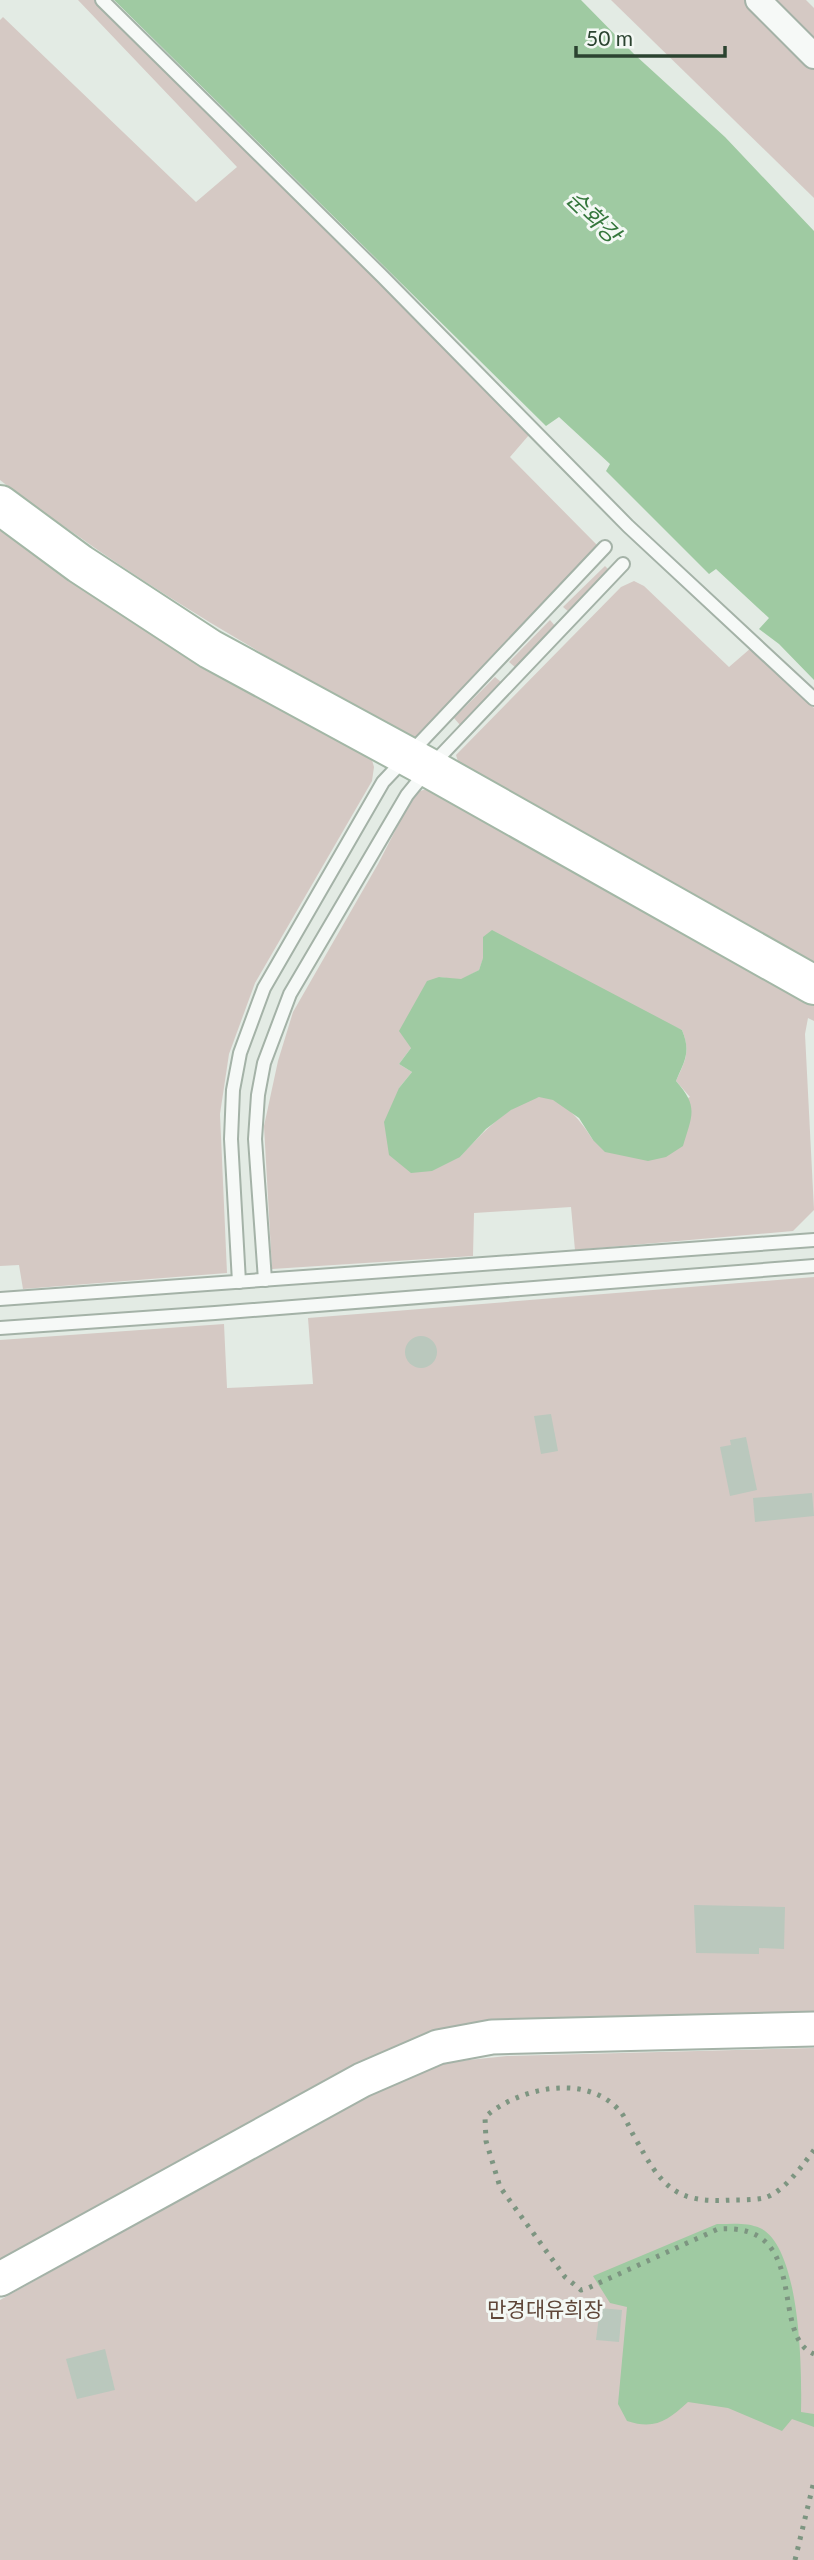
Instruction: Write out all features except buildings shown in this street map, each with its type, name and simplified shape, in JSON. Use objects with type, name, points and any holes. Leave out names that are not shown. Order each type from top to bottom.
[{"type":"main road","points":[[0,505],[80,564],[210,649],[419,762],[814,985]]},
{"type":"main road","points":[[0,2279],[362,2080],[438,2047],[492,2037],[814,2029]]},
{"type":"street","points":[[758,0],[814,56]]},
{"type":"lane","points":[[102,0],[382,276],[628,526],[814,699]]},
{"type":"lane","points":[[265,1280],[255,1139],[258,1095],[264,1063],[290,994],[407,795],[419,762],[495,664],[605,547]]},
{"type":"lane","points":[[239,1282],[231,1139],[233,1090],[240,1053],[264,988],[383,782],[419,762],[512,681],[623,564]]},
{"type":"lane","points":[[550,605],[568,622]]},
{"type":"lane","points":[[495,664],[512,681]]},
{"type":"lane","points":[[310,910],[331,923]]},
{"type":"lane","points":[[231,1139],[255,1139]]},
{"type":"lane","points":[[0,1299],[814,1240]]},
{"type":"lane","points":[[0,1328],[814,1266]]},
{"type":"green space","points":[[78,0],[95,0],[529,435],[510,457],[598,546],[417,738],[409,739],[199,616],[118,564],[0,480],[0,20],[3,17],[196,202],[237,167]]},
{"type":"green space","points":[[611,0],[745,0],[814,68],[814,198]]},
{"type":"green space","points":[[767,0],[806,0],[814,8],[814,48]]},
{"type":"green space","points":[[0,521],[370,753],[374,767],[372,781],[255,983],[229,1054],[220,1114],[227,1273],[23,1289],[19,1265],[0,1266]]},
{"type":"green space","points":[[605,566],[609,570],[569,612],[563,607]]},
{"type":"green space","points":[[634,581],[644,586],[729,667],[751,648],[814,708],[814,966],[460,768],[456,755],[621,587]]},
{"type":"green space","points":[[550,620],[556,627],[516,668],[509,662]]},
{"type":"green space","points":[[495,677],[501,682],[460,725],[454,718]]},
{"type":"green space","points":[[434,787],[814,1000],[814,1021],[808,1018],[805,1034],[814,1210],[793,1231],[575,1250],[571,1207],[474,1213],[473,1256],[272,1269],[264,1126],[278,1061],[293,1012],[378,864],[410,802],[420,791]],"holes":[[[483,938],[682,1030],[686,1051],[676,1081],[690,1097],[593,1140],[563,1105],[547,1097],[539,1097],[518,1105],[507,1113],[460,1157],[399,1088],[412,1072],[399,1064],[411,1048],[439,977],[461,980],[479,970],[483,959]]]},
{"type":"green space","points":[[814,1277],[814,2024],[442,2029],[0,2259],[0,1340],[224,1324],[227,1388],[313,1384],[308,1318]]},
{"type":"green space","name":"만경대유희장","points":[[814,2048],[814,2560],[0,2560],[0,2300],[430,2064],[507,2056]]},
{"type":"water","name":"순화강","points":[[114,0],[581,0],[634,54],[725,137],[814,231],[814,680],[779,644],[759,629],[769,618],[716,569],[709,574],[606,471],[610,464],[559,417],[546,426]]},
{"type":"water","points":[[492,930],[682,1030],[686,1050],[676,1081],[688,1098],[692,1112],[683,1146],[666,1157],[648,1161],[605,1152],[593,1140],[579,1118],[553,1100],[539,1097],[511,1110],[486,1129],[460,1157],[432,1171],[411,1173],[389,1155],[384,1122],[399,1088],[412,1072],[399,1064],[411,1048],[399,1031],[427,981],[439,977],[461,979],[479,970],[483,958],[483,937]]},
{"type":"water","points":[[717,2224],[744,2224],[760,2228],[774,2240],[784,2259],[796,2312],[801,2369],[801,2412],[814,2414],[814,2427],[792,2419],[782,2431],[728,2408],[688,2402],[667,2419],[653,2424],[637,2424],[627,2421],[618,2404],[627,2307],[610,2303],[593,2276]]},
{"type":"railway","points":[[814,2150],[792,2178],[764,2198],[696,2199],[671,2188],[661,2179],[625,2118],[604,2098],[588,2091],[570,2088],[533,2092],[515,2098],[485,2117],[486,2141],[500,2187],[565,2277],[581,2290],[718,2229],[748,2232],[767,2243],[778,2260],[793,2325],[801,2343],[814,2354]]},
{"type":"railway","points":[[795,2560],[814,2481]]}]
